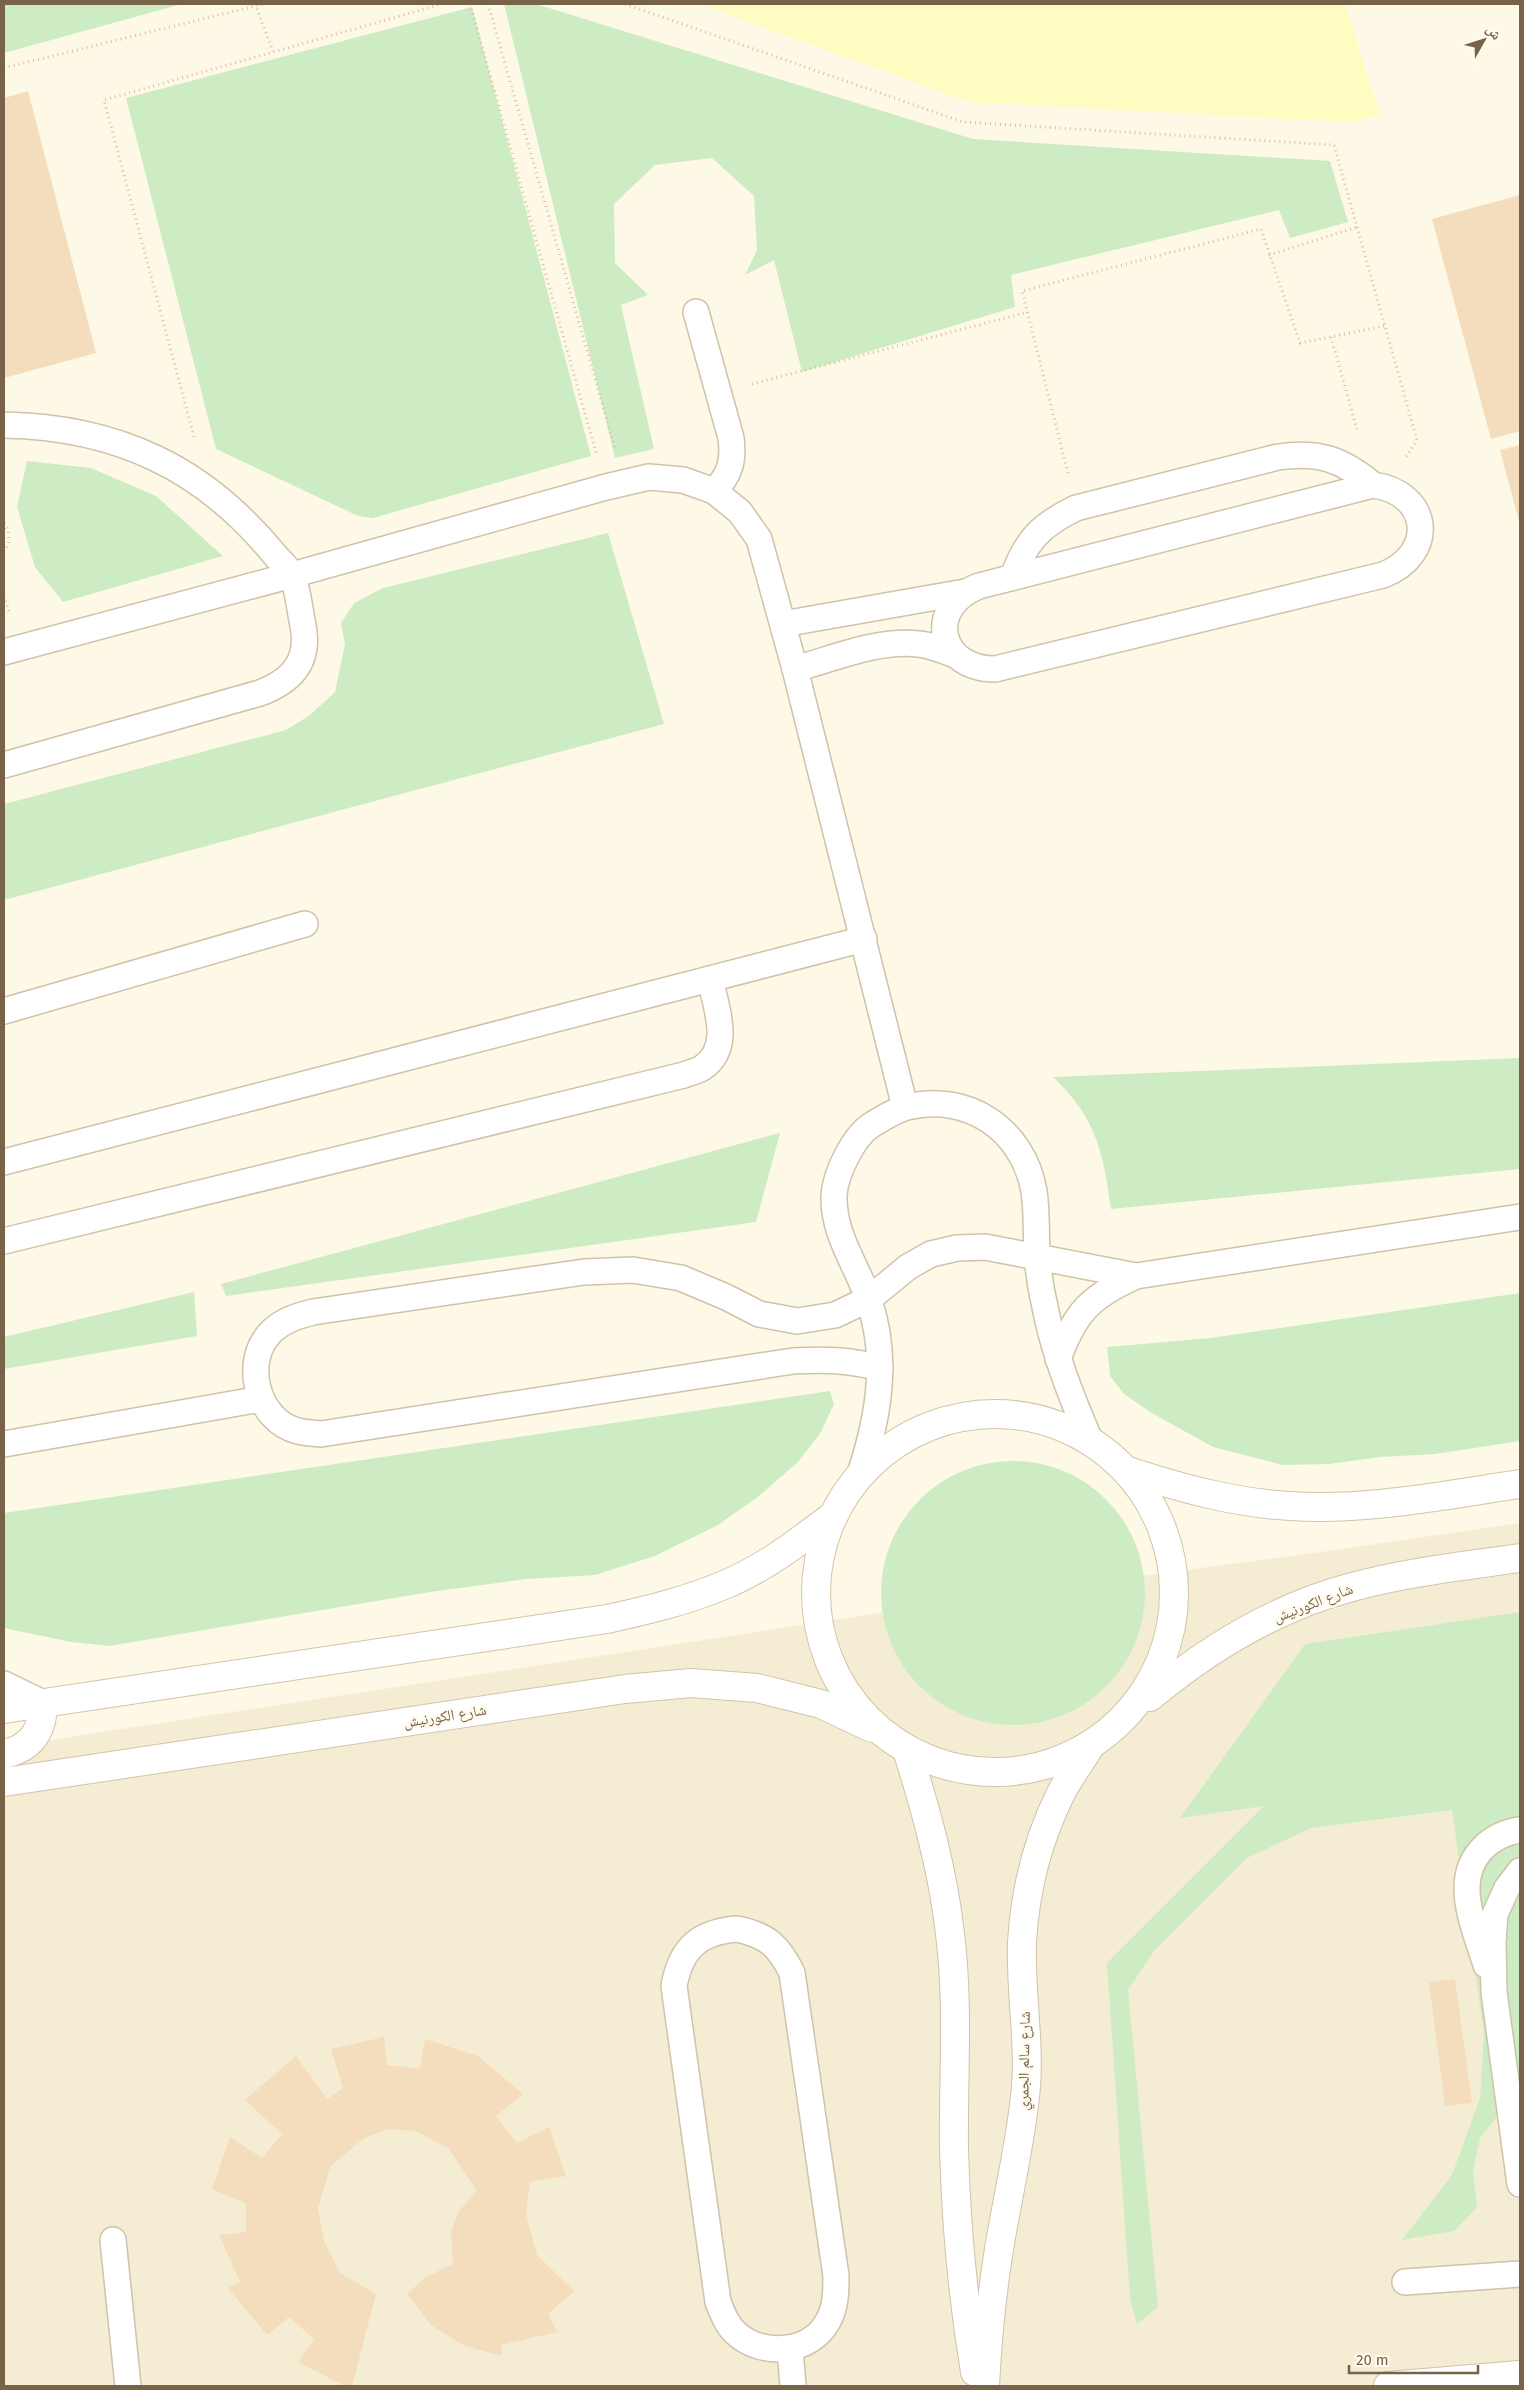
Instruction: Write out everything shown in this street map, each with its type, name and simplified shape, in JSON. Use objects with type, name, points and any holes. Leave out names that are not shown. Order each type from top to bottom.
[{"type":"main road","points":[[1089,1748],[1046,1767],[999,1773],[951,1768],[907,1750],[881,1732],[842,1688],[819,1634],[815,1575],[830,1518],[861,1471],[909,1433],[969,1413],[1031,1416],[1089,1438],[1128,1471],[1158,1514],[1174,1564],[1174,1617],[1160,1668],[1132,1712]]},
{"type":"main road","points":[[1128,1471],[1180,1488],[1235,1499],[1290,1506],[1346,1507],[1402,1502],[1520,1484]]},
{"type":"main road","points":[[4,1708],[607,1619],[668,1606],[726,1585],[780,1555],[830,1518]]},
{"type":"main road","name":"شارع الكورنيش","points":[[1089,1748],[1181,1671],[1234,1637],[1291,1609],[1351,1587],[1413,1574],[1520,1558]]},
{"type":"main road","name":"شارع الكورنيش","points":[[4,1782],[625,1689],[691,1683],[757,1688],[821,1704],[881,1732]]},
{"type":"main road","points":[[4,1754],[23,1748],[33,1740],[40,1729],[43,1703]]},
{"type":"main road","name":"شارع سالم الجمري","points":[[985,2386],[987,2342],[997,2262],[1020,2137],[1026,2090],[1027,2042],[1022,1943],[1028,1890],[1041,1840],[1051,1816],[1062,1792],[1089,1748]]},
{"type":"main road","points":[[907,1750],[926,1810],[940,1872],[950,1934],[954,1998],[954,2151],[959,2242],[968,2332],[977,2386]]},
{"type":"main road","points":[[1388,2386],[1520,2375]]},
{"type":"lane","points":[[696,312],[731,438],[733,453],[731,467],[724,480],[714,491]]},
{"type":"lane","points":[[4,425],[39,426],[98,436],[155,458],[207,489],[253,528],[292,575],[304,629],[304,651],[296,671],[280,686],[4,765]]},
{"type":"lane","points":[[795,669],[878,646],[917,644],[955,655],[967,664],[980,669],[995,669],[1390,573],[1409,560],[1416,548],[1420,533],[1418,518],[1412,504],[1402,493],[1381,486],[1339,461],[1319,456],[1298,454],[1278,457],[1076,508],[1054,518],[1035,534],[1021,554],[1013,577]]},
{"type":"lane","points":[[4,652],[650,477],[683,480],[714,491],[740,512],[759,539],[795,669],[905,1107]]},
{"type":"lane","points":[[783,624],[965,592],[1013,577],[1381,486]]},
{"type":"lane","points":[[955,655],[947,642],[944,628],[947,614],[954,601],[965,592]]},
{"type":"lane","points":[[4,1011],[305,924]]},
{"type":"lane","points":[[4,1162],[864,939]]},
{"type":"lane","points":[[4,1241],[684,1075],[703,1068],[716,1053],[722,1034],[710,979]]},
{"type":"lane","points":[[861,1471],[872,1438],[878,1403],[880,1368],[877,1333],[869,1299],[839,1235],[834,1195],[845,1157],[865,1132],[870,1126],[905,1107],[940,1103],[974,1111],[1003,1130],[1023,1157],[1034,1191],[1037,1257],[1045,1308],[1058,1359],[1089,1438]]},
{"type":"lane","points":[[1058,1359],[1068,1331],[1086,1307],[1109,1288],[1136,1276],[1520,1217]]},
{"type":"lane","points":[[880,1368],[852,1361],[822,1359],[793,1361],[321,1434],[297,1431],[276,1419],[261,1399],[255,1376],[258,1352],[271,1332],[290,1318],[313,1312],[584,1272],[633,1270],[681,1278],[760,1314],[797,1320],[835,1315],[869,1299],[908,1267],[931,1254],[957,1248],[985,1247],[1136,1276]]},
{"type":"lane","points":[[4,1444],[261,1399]]},
{"type":"lane","points":[[4,1684],[43,1703]]},
{"type":"lane","points":[[1494,1992],[1468,1906],[1466,1888],[1468,1870],[1477,1854],[1489,1841],[1505,1832],[1520,1830]]},
{"type":"lane","points":[[1520,1871],[1507,1888],[1495,1914],[1493,1943],[1494,1992],[1520,2184]]},
{"type":"lane","points":[[1495,1914],[1520,1901]]},
{"type":"lane","points":[[736,1929],[755,1933],[772,1942],[784,1957],[792,1974],[836,2284],[836,2300],[828,2322],[811,2339],[790,2349],[771,2350],[752,2345],[737,2334],[725,2320],[718,2302],[674,1986],[678,1967],[687,1951],[701,1938],[718,1931],[736,1929]]},
{"type":"lane","points":[[113,2240],[128,2386]]},
{"type":"lane","points":[[1405,2282],[1520,2274]]},
{"type":"lane","points":[[790,2349],[794,2386]]},
{"type":"path","points":[[4,68],[255,4],[263,4]]},
{"type":"path","points":[[255,4],[273,51]]},
{"type":"path","points":[[207,489],[104,100],[442,4]]},
{"type":"path","points":[[470,4],[615,485]]},
{"type":"path","points":[[488,4],[615,485]]},
{"type":"path","points":[[625,4],[963,122],[1334,145],[1417,440],[1381,486]]},
{"type":"path","points":[[1269,255],[1356,227]]},
{"type":"path","points":[[1076,508],[1022,291],[1261,229],[1300,343],[1384,326]]},
{"type":"path","points":[[719,393],[1028,312]]},
{"type":"path","points":[[1331,337],[1381,486]]},
{"type":"path","points":[[4,523],[9,531],[9,541],[4,551]]},
{"type":"shaded area","points":[[1520,1523],[1520,2386],[4,2386],[4,1747],[985,1597]]},
{"type":"green space","points":[[4,4],[182,4],[4,53]]},
{"type":"green space","points":[[504,4],[536,4],[973,139],[1330,161],[1348,222],[1290,238],[1279,210],[1011,275],[1015,307],[802,372],[774,260],[745,275],[757,250],[754,196],[712,158],[655,165],[614,204],[615,263],[648,295],[621,305],[654,449],[615,458]]},
{"type":"green space","points":[[472,7],[591,456],[373,518],[358,516],[216,449],[126,98]]},
{"type":"green space","points":[[27,461],[91,468],[156,496],[223,556],[63,602],[35,567],[17,507]]},
{"type":"green space","points":[[608,533],[664,724],[4,900],[4,804],[286,730],[310,715],[335,692],[345,644],[341,623],[354,603],[383,588]]},
{"type":"green space","points":[[1520,1058],[1520,1169],[1111,1209],[1105,1170],[1088,1121],[1068,1092],[1053,1077]]},
{"type":"green space","points":[[780,1133],[756,1222],[226,1296],[221,1284]]},
{"type":"green space","points":[[194,1292],[197,1336],[4,1369],[4,1337]]},
{"type":"green space","points":[[1520,1293],[1520,1441],[1435,1454],[1381,1457],[1329,1464],[1283,1465],[1213,1447],[1150,1412],[1124,1394],[1110,1376],[1107,1347],[1211,1338]]},
{"type":"green space","points":[[830,1391],[834,1404],[821,1432],[798,1462],[759,1496],[718,1525],[655,1556],[595,1575],[526,1579],[430,1592],[109,1646],[71,1642],[4,1628],[4,1513]]},
{"type":"green space","points":[[1013,1461],[1039,1464],[1063,1471],[1097,1491],[1115,1509],[1135,1543],[1142,1567],[1145,1593],[1142,1619],[1135,1643],[1115,1677],[1097,1695],[1063,1715],[1039,1722],[1013,1725],[987,1722],[963,1715],[929,1695],[911,1677],[891,1643],[884,1619],[881,1593],[884,1567],[891,1543],[911,1509],[929,1491],[963,1471],[987,1464]]},
{"type":"green space","points":[[1520,1612],[1520,2103],[1502,2110],[1480,2138],[1473,2171],[1477,2207],[1454,2231],[1402,2240],[1452,2175],[1480,2098],[1484,2034],[1452,1810],[1311,1828],[1247,1858],[1154,1951],[1128,1990],[1158,2307],[1137,2324],[1130,2299],[1107,1963],[1264,1806],[1180,1818],[1305,1644]]},
{"type":"sand","points":[[699,4],[1345,4],[1380,115],[1352,122],[969,102]]},
{"type":"building","points":[[28,91],[96,353],[4,378],[4,98]]},
{"type":"building","points":[[1520,195],[1520,431],[1491,439],[1432,219]]},
{"type":"building","points":[[1520,445],[1520,525],[1500,450]]},
{"type":"building","points":[[1455,1979],[1472,2103],[1445,2106],[1429,1982]]},
{"type":"building","points":[[384,2037],[387,2065],[420,2069],[425,2039],[478,2056],[523,2094],[496,2116],[517,2143],[549,2127],[566,2176],[530,2182],[526,2214],[537,2255],[574,2291],[548,2314],[557,2332],[502,2345],[501,2356],[463,2345],[431,2325],[407,2294],[426,2277],[453,2264],[451,2233],[458,2212],[477,2191],[449,2149],[416,2131],[388,2129],[364,2138],[330,2167],[318,2208],[324,2241],[340,2273],[376,2294],[352,2386],[345,2386],[298,2362],[314,2339],[289,2317],[267,2335],[228,2288],[240,2282],[219,2235],[246,2232],[246,2203],[212,2189],[230,2137],[262,2158],[282,2134],[245,2100],[296,2056],[327,2099],[343,2088],[331,2049]]}]
